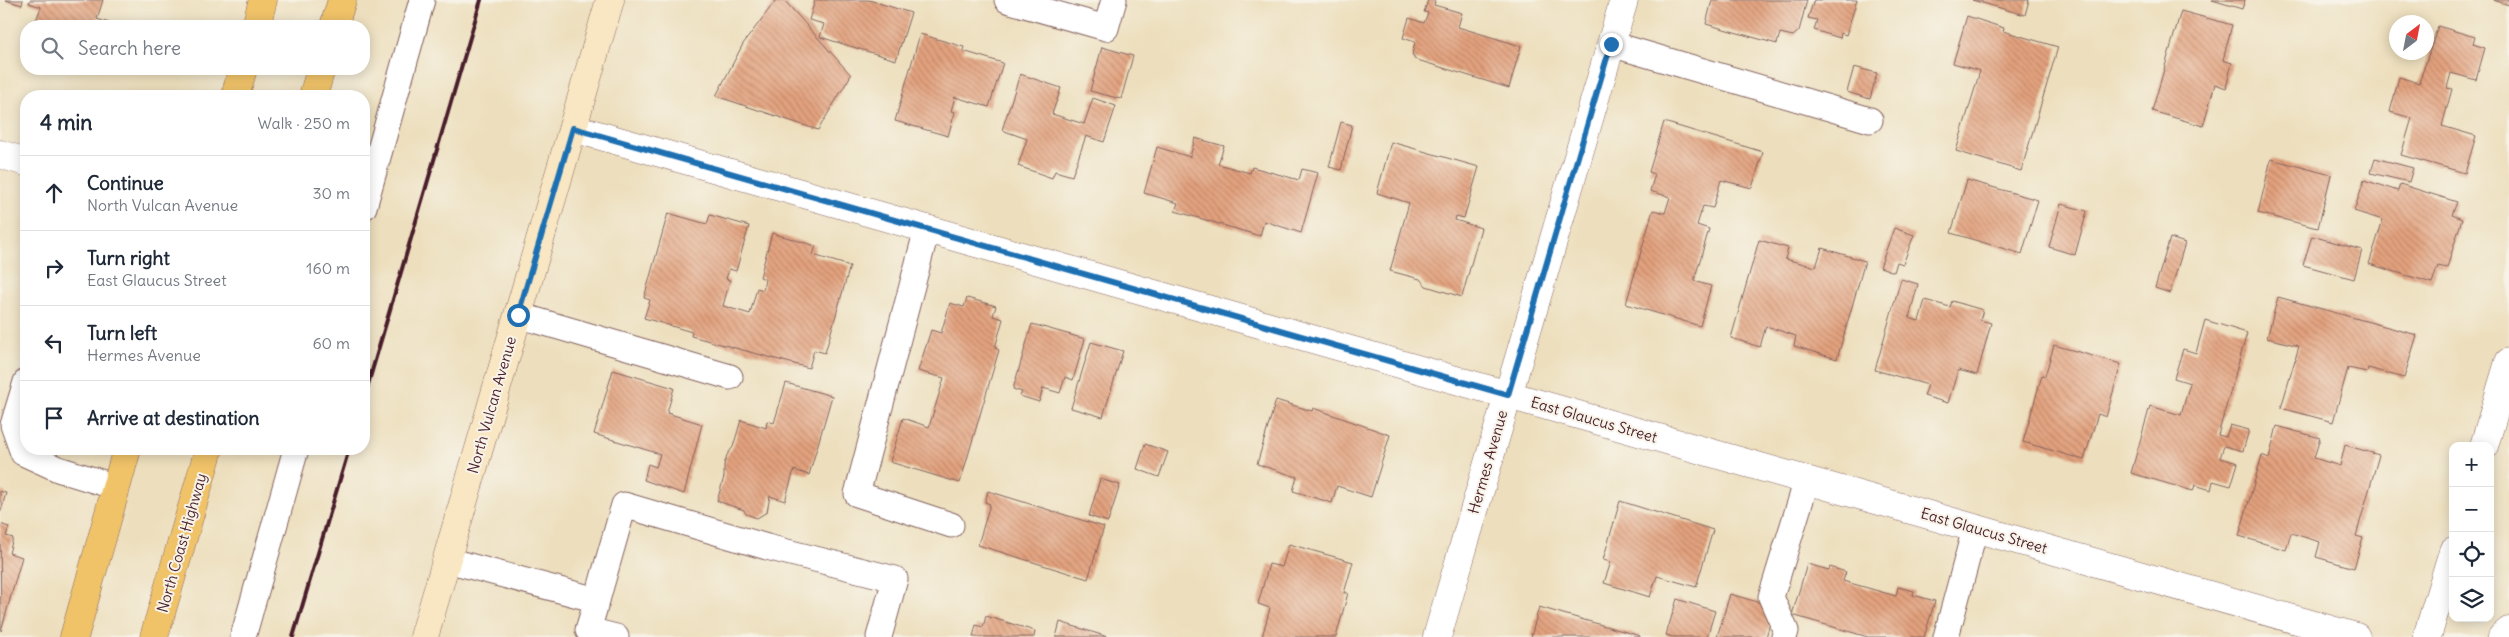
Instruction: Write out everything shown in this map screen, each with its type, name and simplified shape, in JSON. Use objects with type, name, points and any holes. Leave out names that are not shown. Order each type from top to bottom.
[{"type":"main road","points":[[258,20],[264,0]]},
{"type":"main road","points":[[336,20],[342,0]]},
{"type":"main road","name":"North Vulcan Avenue","points":[[424,637],[610,0]]},
{"type":"main road","points":[[237,90],[241,75]]},
{"type":"main road","points":[[315,90],[320,75]]},
{"type":"main road","points":[[74,637],[125,455]]},
{"type":"main road","name":"North Coast Highway","points":[[154,637],[207,455]]},
{"type":"street","name":"Hermes Avenue","points":[[1437,637],[1624,0]]},
{"type":"street","name":"East Glaucus Street","points":[[573,128],[2356,637]]},
{"type":"street","points":[[0,154],[20,160]]},
{"type":"street","points":[[2485,442],[2509,362]]},
{"type":"street","points":[[2427,637],[2449,564]]},
{"type":"street","points":[[2502,637],[2509,631]]},
{"type":"lane","points":[[370,186],[422,0]]},
{"type":"lane","points":[[1007,0],[1106,28],[1114,0]]},
{"type":"lane","points":[[1611,44],[1870,120]]},
{"type":"lane","points":[[927,229],[857,494],[951,525]]},
{"type":"lane","points":[[518,315],[730,377]]},
{"type":"lane","points":[[20,402],[13,425],[20,445]]},
{"type":"lane","points":[[27,455],[58,469],[116,487]]},
{"type":"lane","points":[[243,637],[294,455]]},
{"type":"lane","points":[[1784,637],[1786,631],[1771,597],[1807,480]]},
{"type":"lane","points":[[616,637],[588,630],[624,505],[767,546],[895,579],[879,637]]},
{"type":"lane","points":[[1946,637],[1975,529]]},
{"type":"lane","points":[[446,560],[597,600]]},
{"type":"building","points":[[5,0],[23,0],[22,5]]},
{"type":"building","points":[[30,0],[103,0],[97,19],[100,20],[36,20],[41,7],[29,3]]},
{"type":"building","points":[[776,0],[784,0],[851,75],[818,130],[716,96],[743,44]]},
{"type":"building","points":[[815,0],[869,0],[911,13],[896,60],[820,37],[824,24],[809,20]]},
{"type":"building","points":[[1428,0],[1435,1],[1434,5],[1462,13],[1458,27],[1521,46],[1509,88],[1414,59],[1412,55],[1415,42],[1403,38],[1409,18],[1424,23],[1428,13],[1424,12]]},
{"type":"building","points":[[1712,0],[1807,0],[1799,31],[1793,36],[1780,33],[1777,44],[1706,24]]},
{"type":"building","points":[[1814,0],[1857,0],[1846,35],[1841,33],[1840,38],[1814,30],[1817,20],[1808,18]]},
{"type":"building","points":[[1972,0],[2029,0],[2025,15]]},
{"type":"building","points":[[2212,0],[2245,0],[2242,9]]},
{"type":"building","points":[[2493,0],[2509,0],[2509,5]]},
{"type":"building","points":[[2181,11],[2232,25],[2223,60],[2232,63],[2226,88],[2215,84],[2203,126],[2152,111]]},
{"type":"building","points":[[1967,16],[2004,28],[2003,31],[2058,47],[2021,171],[1956,151],[1980,71],[1953,63]]},
{"type":"building","points":[[2438,26],[2475,37],[2473,44],[2485,48],[2476,80],[2451,73],[2447,88],[2452,89],[2442,126],[2476,136],[2465,173],[2401,155],[2412,118],[2390,112],[2399,77],[2419,83],[2427,60],[2434,60],[2434,38]]},
{"type":"building","points":[[920,34],[964,47],[963,51],[1003,63],[989,107],[955,97],[951,111],[955,112],[948,136],[895,121]]},
{"type":"building","points":[[1102,47],[1133,56],[1121,99],[1090,91]]},
{"type":"building","points":[[1854,67],[1877,73],[1870,99],[1847,92]]},
{"type":"building","points":[[1020,74],[1061,88],[1052,114],[1084,124],[1093,98],[1116,106],[1104,142],[1086,136],[1072,176],[1055,171],[1052,178],[1018,166],[1027,139],[1002,130]]},
{"type":"building","points":[[1341,122],[1352,125],[1341,170],[1329,167]]},
{"type":"building","points":[[1664,122],[1763,152],[1752,188],[1721,180],[1713,208],[1703,206],[1697,225],[1709,229],[1694,281],[1711,286],[1700,326],[1626,304],[1653,210],[1665,213],[1670,197],[1650,191],[1655,174],[1649,172]]},
{"type":"building","points":[[1195,138],[1224,146],[1218,164],[1250,173],[1252,167],[1299,180],[1302,169],[1318,173],[1301,233],[1264,221],[1260,236],[1175,211],[1178,203],[1144,193],[1157,147],[1190,157]]},
{"type":"building","points":[[1391,142],[1479,167],[1464,218],[1456,216],[1455,220],[1481,228],[1462,297],[1426,286],[1420,279],[1390,271],[1409,203],[1377,193]]},
{"type":"building","points":[[2375,158],[2413,168],[2409,182],[2371,173]]},
{"type":"building","points":[[2271,159],[2331,175],[2318,228],[2258,213]]},
{"type":"building","points":[[1967,180],[2038,200],[2022,254],[1951,233]]},
{"type":"building","points":[[2364,180],[2398,191],[2400,184],[2457,202],[2452,215],[2462,219],[2447,268],[2438,266],[2432,283],[2369,264],[2383,220],[2354,211]]},
{"type":"building","points":[[2061,204],[2087,211],[2075,255],[2049,247]]},
{"type":"building","points":[[668,213],[707,224],[710,215],[749,226],[736,271],[729,269],[726,279],[730,280],[723,306],[750,314],[757,288],[763,290],[765,279],[760,277],[772,233],[816,246],[813,255],[850,266],[825,353],[814,350],[809,368],[691,336],[692,332],[644,318],[650,300],[644,298]]},
{"type":"building","points":[[1894,228],[1914,235],[1903,264],[1897,262],[1894,272],[1880,267]]},
{"type":"building","points":[[2312,236],[2362,250],[2354,279],[2303,265]]},
{"type":"building","points":[[2170,238],[2185,243],[2170,293],[2155,288]]},
{"type":"building","points":[[1759,240],[1788,248],[1785,259],[1816,267],[1822,248],[1865,261],[1837,359],[1794,346],[1796,336],[1766,326],[1760,347],[1731,338]]},
{"type":"building","points":[[1901,279],[1918,284],[1909,318],[1919,321],[1925,300],[1950,307],[1952,301],[1983,310],[1980,320],[1991,323],[1977,375],[1958,370],[1948,403],[1924,396],[1928,385],[1875,370]]},
{"type":"building","points":[[2278,297],[2417,335],[2404,378],[2368,368],[2367,372],[2348,368],[2333,422],[2281,408],[2299,346],[2267,338]]},
{"type":"building","points":[[967,298],[996,306],[993,316],[1003,319],[995,348],[999,350],[960,483],[890,462],[903,418],[929,427],[944,378],[918,371],[931,330],[941,333],[950,303],[964,307]]},
{"type":"building","points":[[2205,320],[2247,333],[2218,435],[2226,437],[2230,425],[2249,430],[2243,451],[2224,446],[2220,458],[2238,463],[2231,486],[2213,481],[2211,490],[2195,485],[2193,491],[2131,473],[2150,406],[2181,415],[2190,383],[2174,378],[2183,349],[2196,353]]},
{"type":"building","points":[[1032,324],[1085,339],[1073,380],[1065,377],[1060,393],[1043,388],[1039,402],[1020,396],[1022,392],[1013,389]]},
{"type":"building","points":[[1091,342],[1123,351],[1103,417],[1071,408]]},
{"type":"building","points":[[2054,345],[2121,364],[2106,417],[2098,414],[2084,460],[2023,442],[2042,375],[2045,376]]},
{"type":"building","points":[[613,370],[674,388],[667,413],[702,424],[684,494],[644,480],[648,464],[656,467],[660,454],[594,434]]},
{"type":"building","points":[[786,383],[832,396],[809,475],[794,470],[785,501],[770,496],[767,512],[757,518],[746,514],[744,510],[717,501],[724,477],[724,465],[727,455],[733,447],[741,420],[766,428],[767,421],[774,423]]},
{"type":"building","points":[[1276,400],[1312,411],[1313,408],[1390,435],[1371,497],[1337,486],[1332,503],[1293,491],[1297,477],[1257,464]]},
{"type":"building","points":[[2277,426],[2320,438],[2314,458],[2340,466],[2345,445],[2379,455],[2356,536],[2363,538],[2354,568],[2316,557],[2320,542],[2291,533],[2286,550],[2239,536],[2262,455],[2269,458]]},
{"type":"building","points":[[1145,444],[1168,452],[1159,477],[1137,469]]},
{"type":"building","points":[[1100,479],[1120,485],[1108,522],[1089,516]]},
{"type":"building","points":[[0,491],[6,493],[1,511],[0,511]]},
{"type":"building","points":[[988,491],[1104,527],[1088,579],[978,545],[990,504],[985,502]]},
{"type":"building","points":[[1620,501],[1713,530],[1696,587],[1657,576],[1650,597],[1604,583],[1611,562],[1603,560]]},
{"type":"building","points":[[0,524],[9,527],[6,536],[13,538],[9,553],[22,557],[1,631]]},
{"type":"building","points":[[1289,544],[1353,562],[1344,593],[1348,593],[1336,637],[1262,637],[1270,608],[1258,604],[1269,564],[1282,567]]},
{"type":"building","points":[[1807,564],[1829,570],[1830,567],[1846,572],[1843,581],[1896,596],[1898,587],[1914,591],[1913,595],[1935,601],[1924,637],[1868,637],[1792,615]]},
{"type":"building","points":[[1730,594],[1775,607],[1766,637],[1717,637]]},
{"type":"building","points":[[1677,599],[1715,611],[1707,637],[1673,637],[1666,635]]},
{"type":"building","points":[[1539,607],[1640,636],[1640,637],[1531,637]]},
{"type":"building","points":[[986,616],[1035,631],[1034,637],[973,637],[976,625],[983,627]]},
{"type":"building","points":[[1060,622],[1108,637],[1056,637]]},
{"type":"railway","points":[[370,378],[481,0]]},
{"type":"railway","points":[[293,637],[347,455]]},
{"type":"route","points":[[518,315],[573,128],[1508,395],[1611,44]]}]
